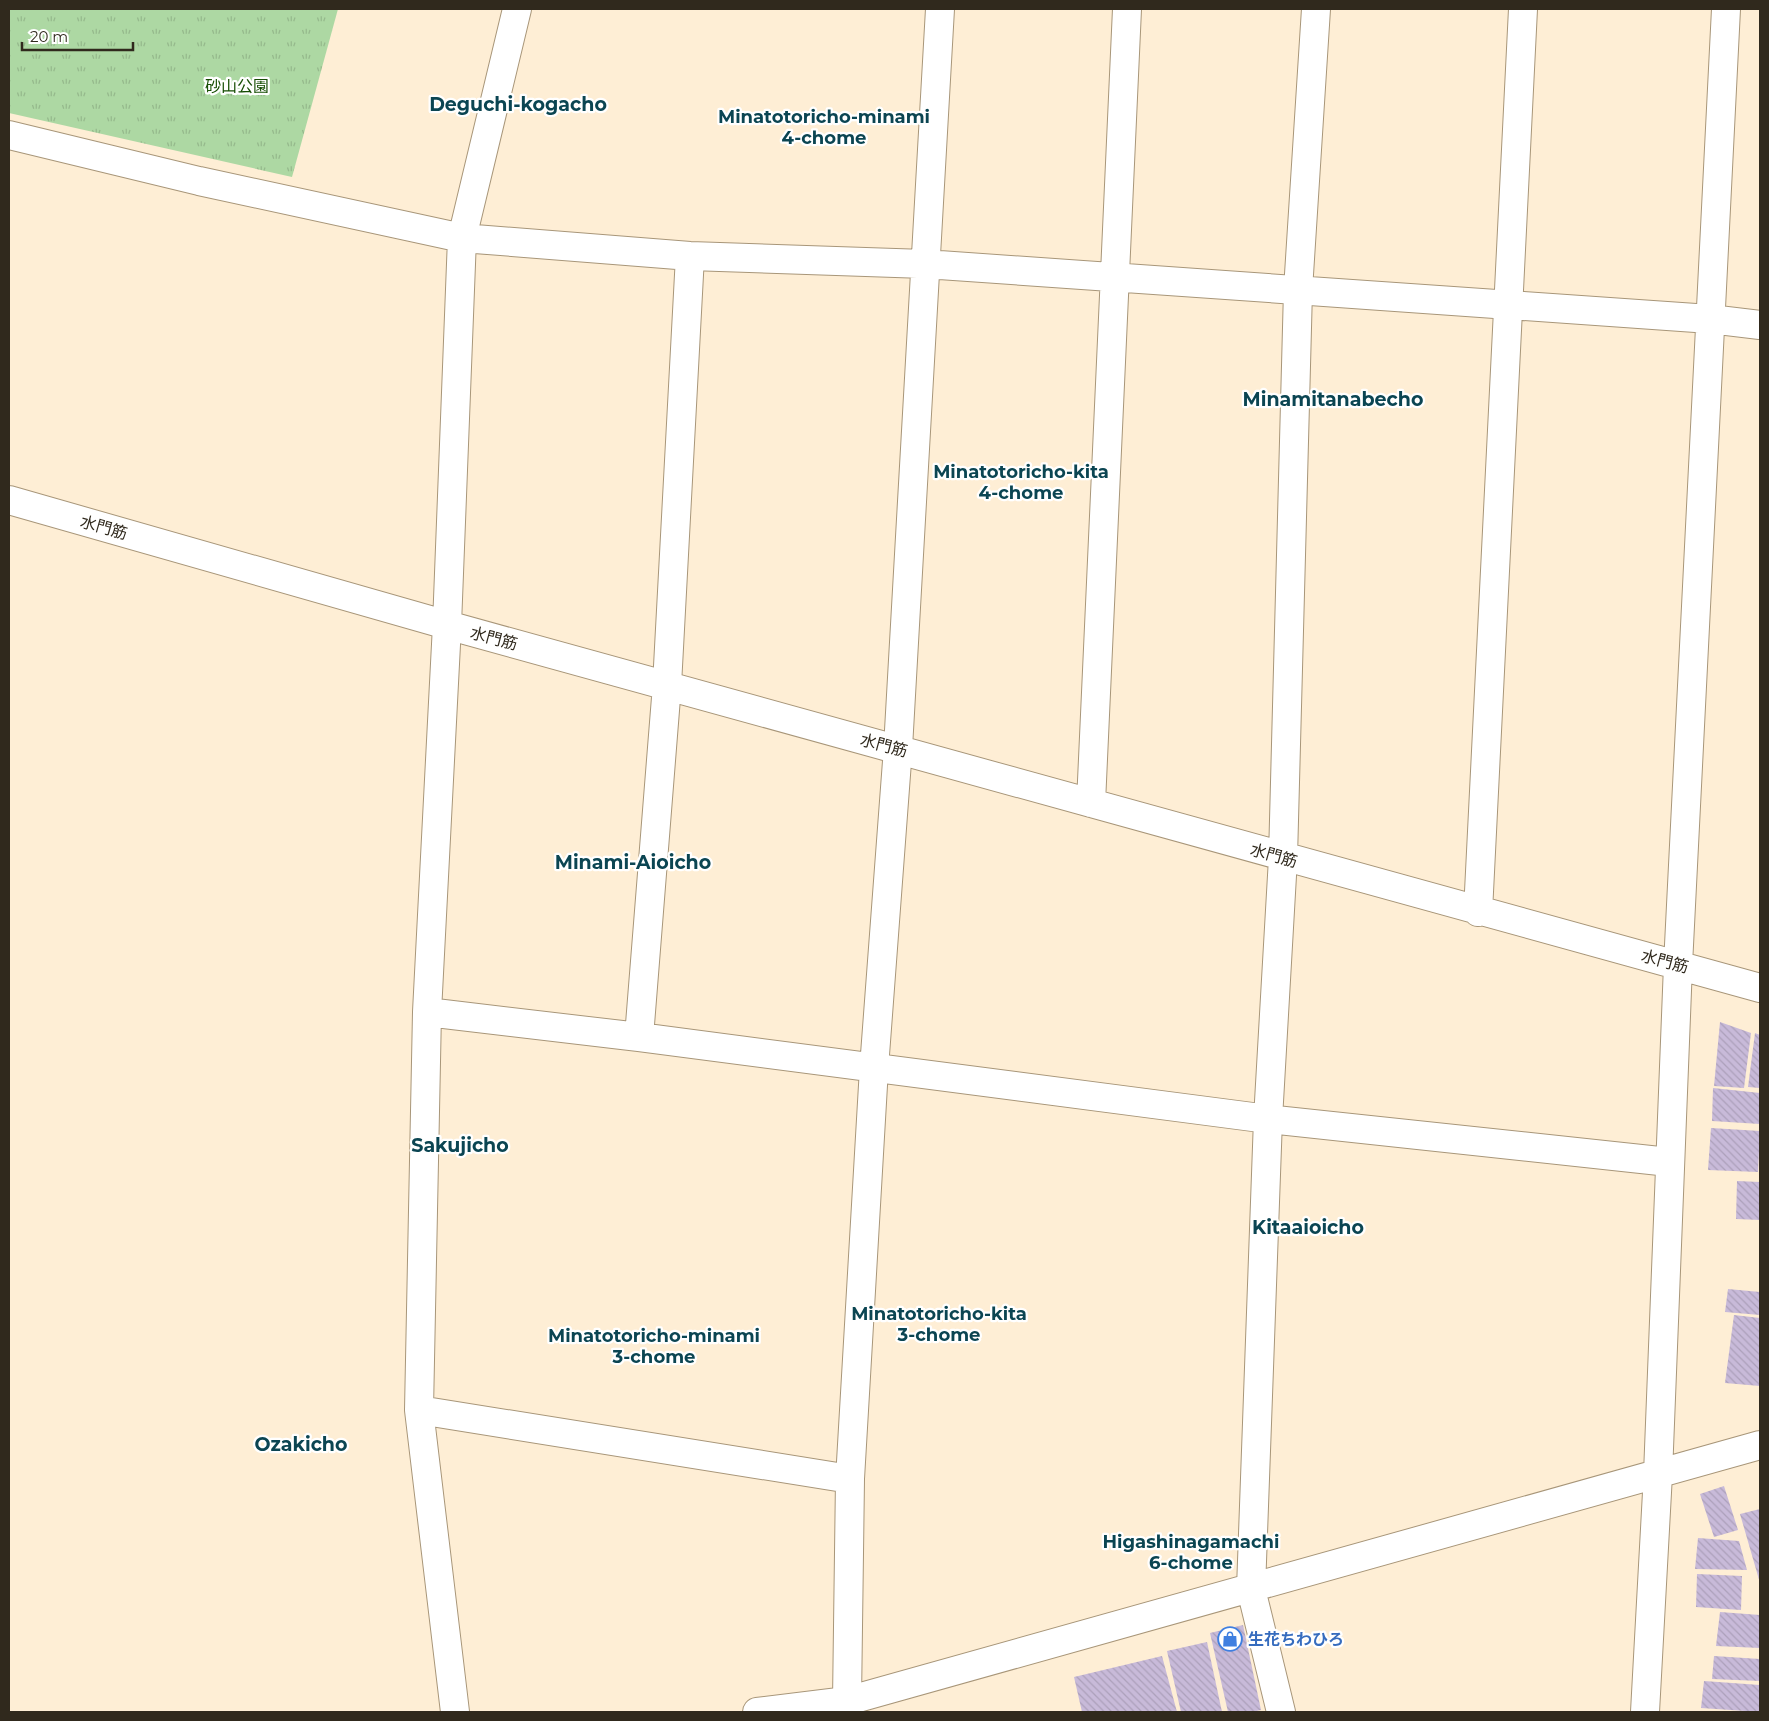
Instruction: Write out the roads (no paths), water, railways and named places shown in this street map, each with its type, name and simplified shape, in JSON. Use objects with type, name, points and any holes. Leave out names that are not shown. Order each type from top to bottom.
[{"type":"street","points":[[455,1712],[419,1410],[427,1012],[447,626],[462,238],[517,9]]},
{"type":"street","points":[[848,1707],[850,1478],[874,1068],[898,748],[940,9]]},
{"type":"street","points":[[1091,803],[1113,277],[1127,9]]},
{"type":"street","points":[[1281,1712],[1252,1589],[1268,1119],[1283,858],[1298,290],[1316,9]]},
{"type":"street","points":[[1478,912],[1523,9]]},
{"type":"street","points":[[1645,1712],[1658,1474],[1678,965],[1726,9]]},
{"type":"street","points":[[9,135],[199,181],[462,238],[690,256],[926,264],[1710,319],[1760,325]]},
{"type":"street","points":[[640,1036],[667,685],[690,256]]},
{"type":"street","name":"水門筋","points":[[9,500],[447,626],[898,748],[1283,858],[1760,988]]},
{"type":"street","points":[[427,1012],[640,1036],[1268,1119],[1670,1162]]},
{"type":"street","points":[[419,1410],[850,1478]]},
{"type":"street","points":[[757,1712],[848,1707],[1252,1589],[1760,1445]]},
{"type":"place","name":"生花ちわひろ","points":[[1230,1639]]},
{"type":"district","name":"Deguchi-kogacho","points":[[518,104]]},
{"type":"district","name":"Minatotoricho-minami 4-chome","points":[[824,127]]},
{"type":"district","name":"Minamitanabecho","points":[[1333,399]]},
{"type":"district","name":"Minatotoricho-kita 4-chome","points":[[1021,482]]},
{"type":"district","name":"Minami-Aioicho","points":[[633,862]]},
{"type":"district","name":"Sakujicho","points":[[460,1145]]},
{"type":"district","name":"Kitaaioicho","points":[[1308,1227]]},
{"type":"district","name":"Minatotoricho-kita 3-chome","points":[[939,1324]]},
{"type":"district","name":"Minatotoricho-minami 3-chome","points":[[654,1346]]},
{"type":"district","name":"Ozakicho","points":[[301,1444]]},
{"type":"district","name":"Higashinagamachi 6-chome","points":[[1191,1552]]},
{"type":"park label","name":"砂山公園","points":[[237,86]]}]
